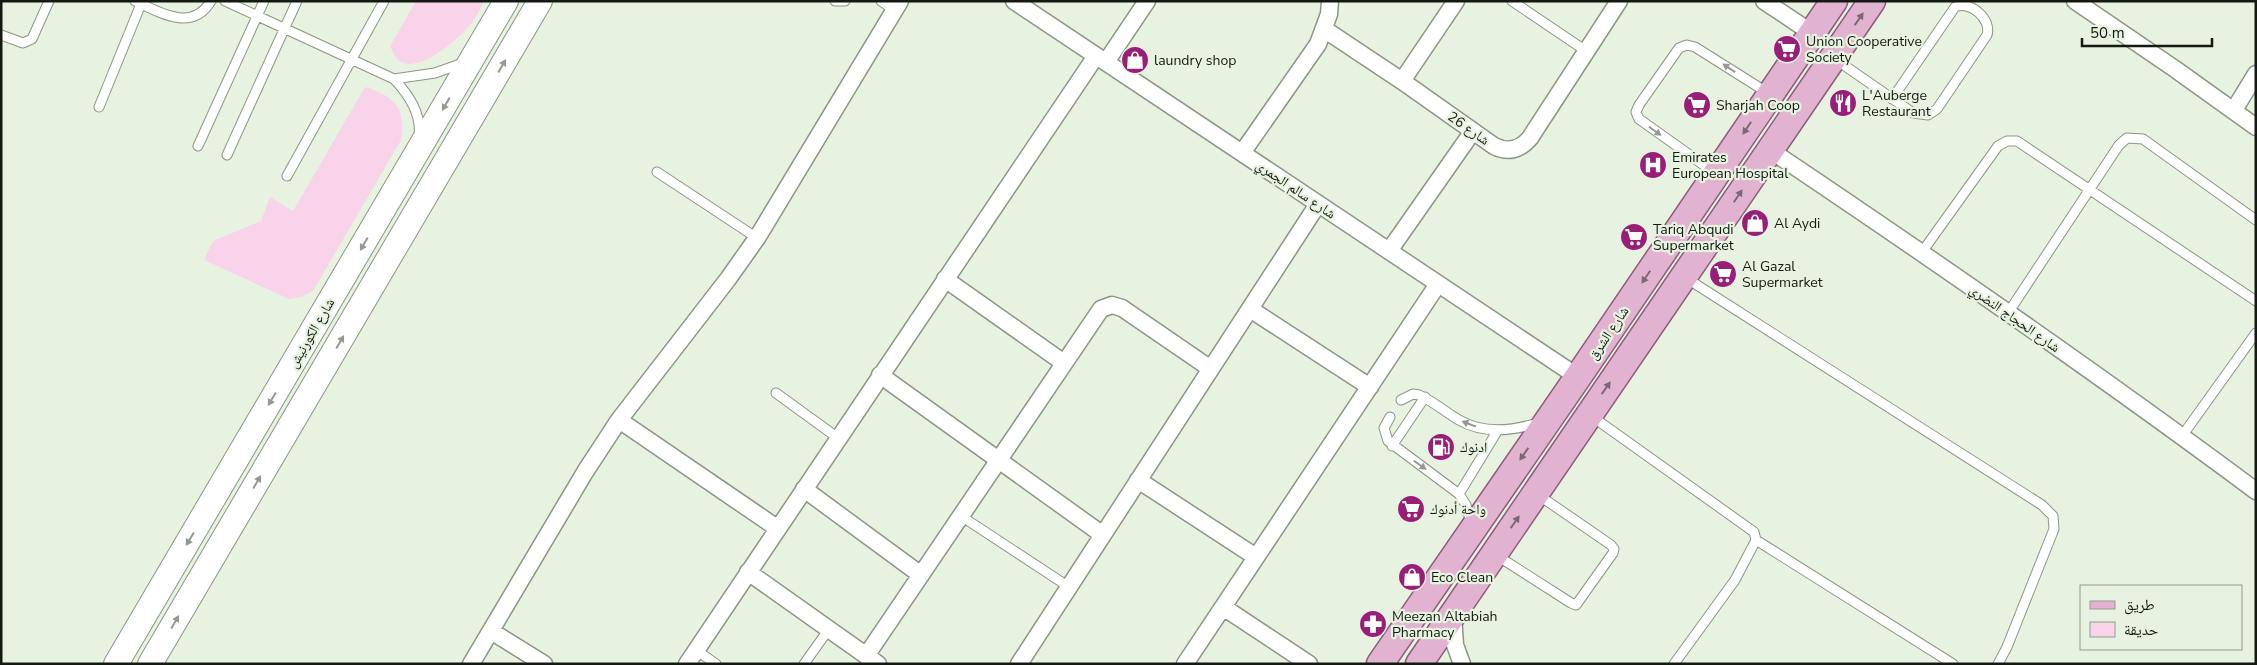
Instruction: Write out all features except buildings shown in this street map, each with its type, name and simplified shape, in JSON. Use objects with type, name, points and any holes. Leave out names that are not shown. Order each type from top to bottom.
[{"type":"main road","name":"شارع الكورنيش","points":[[116,664],[506,1]]},
{"type":"main road","name":"شارع الكورنيش","points":[[150,664],[540,1]]},
{"type":"main road","name":"شارع الشرق","points":[[1380,664],[1834,1]]},
{"type":"main road","points":[[1419,664],[1872,1]]},
{"type":"main road","points":[[433,184],[445,146],[482,76],[480,66],[472,58]]},
{"type":"main road","points":[[304,402],[298,392],[298,381],[324,335],[329,303]]},
{"type":"street","name":"شارع سالم الجمري","points":[[1014,1],[1578,377]]},
{"type":"street","points":[[692,657],[946,279],[1101,59],[1147,1]]},
{"type":"street","points":[[1242,153],[1309,57],[1324,29],[1330,1]]},
{"type":"street","points":[[1402,81],[1456,1]]},
{"type":"street","name":"شارع 26","points":[[1324,29],[1502,150],[1518,149],[1525,144],[1619,1]]},
{"type":"street","points":[[1764,1],[1812,33]]},
{"type":"street","points":[[2086,4],[2256,127]]},
{"type":"street","points":[[471,664],[585,472],[619,420],[758,238],[897,6]]},
{"type":"street","points":[[2234,110],[2256,74]]},
{"type":"street","points":[[1389,251],[1473,131]]},
{"type":"street","name":"شارع الحجاج النضري","points":[[1770,150],[1922,252],[2182,436],[2256,491]]},
{"type":"street","points":[[1019,664],[1318,204]]},
{"type":"street","points":[[946,279],[1064,363]]},
{"type":"street","points":[[1185,664],[1438,284]]},
{"type":"street","points":[[748,572],[872,660],[921,575],[1097,314],[1106,307],[1122,308],[1211,369]]},
{"type":"street","points":[[1250,309],[1370,387]]},
{"type":"street","points":[[880,375],[1102,535]]},
{"type":"street","points":[[619,420],[778,528]]},
{"type":"street","points":[[1138,480],[1256,557]]},
{"type":"street","points":[[804,489],[921,575]]},
{"type":"street","points":[[1223,607],[1309,664]]},
{"type":"street","points":[[1453,614],[1455,645],[1462,664]]},
{"type":"street","points":[[491,630],[544,664]]},
{"type":"lane","points":[[1,35],[23,43],[32,39],[49,1]]},
{"type":"lane","points":[[99,107],[138,3],[168,16],[184,19],[199,14],[211,1]]},
{"type":"lane","points":[[225,1],[394,79],[408,94],[416,112],[420,132],[418,152]]},
{"type":"lane","points":[[198,146],[264,1]]},
{"type":"lane","points":[[228,155],[297,1]]},
{"type":"lane","points":[[287,176],[384,1]]},
{"type":"lane","points":[[835,1],[845,1]]},
{"type":"lane","points":[[880,1],[897,6]]},
{"type":"lane","points":[[1512,1],[1586,51]]},
{"type":"lane","points":[[1832,57],[1892,99],[1918,115],[1933,112],[1988,35],[1989,25],[1986,20],[1967,6],[1955,7],[1892,99]]},
{"type":"lane","points":[[1716,174],[1639,119],[1636,112],[1639,104],[1679,48],[1687,45],[1695,47],[1770,95]]},
{"type":"lane","points":[[394,79],[434,73],[472,58]]},
{"type":"lane","points":[[2008,313],[2119,145],[2127,138],[2138,137],[2256,220]]},
{"type":"lane","points":[[1922,252],[1998,146],[2007,141],[2021,142],[2256,301]]},
{"type":"lane","points":[[658,172],[758,238]]},
{"type":"lane","points":[[1684,276],[2042,505],[2052,516],[2054,529],[2007,648],[1998,664]]},
{"type":"lane","points":[[2182,436],[2256,333]]},
{"type":"lane","points":[[776,394],[838,438]]},
{"type":"lane","points":[[1401,400],[1413,394],[1425,397],[1472,426],[1498,430],[1525,427],[1550,418]]},
{"type":"lane","points":[[1392,446],[1425,397]]},
{"type":"lane","points":[[1588,414],[1754,532],[1756,540],[1735,580],[1674,664]]},
{"type":"lane","points":[[1390,417],[1384,428],[1388,441],[1392,446],[1451,486],[1459,494],[1470,517],[1472,530]]},
{"type":"lane","points":[[1459,494],[1498,430]]},
{"type":"lane","points":[[1494,553],[1570,603],[1576,605],[1580,601],[1613,553],[1613,546],[1536,493]]},
{"type":"lane","points":[[961,516],[1069,587]]},
{"type":"lane","points":[[1756,540],[1953,664]]},
{"type":"lane","points":[[804,664],[828,629]]},
{"type":"lane","points":[[692,657],[716,664]]},
{"type":"green space","points":[[416,1],[484,1],[470,25],[457,39],[429,59],[409,64],[399,61],[390,46]]},
{"type":"green space","points":[[365,87],[391,99],[396,105],[402,119],[401,140],[313,291],[301,297],[289,299],[204,260],[213,241],[261,221],[270,197],[293,211]]},
{"type":"place","name":"Union Cooperative Society","points":[[1787,49]]},
{"type":"place","name":"laundry shop","points":[[1135,60]]},
{"type":"place","name":"L'Auberge Restaurant","points":[[1843,103]]},
{"type":"place","name":"Sharjah Coop","points":[[1697,105]]},
{"type":"place","name":"Emirates European Hospital","points":[[1653,165]]},
{"type":"place","name":"Al Aydi","points":[[1755,223]]},
{"type":"place","name":"Tariq Abqudi Supermarket","points":[[1634,237]]},
{"type":"place","name":"Al Gazal Supermarket","points":[[1723,274]]},
{"type":"place","name":"ادنوك","points":[[1441,447]]},
{"type":"place","name":"واحة أدنوك","points":[[1411,509]]},
{"type":"place","name":"Eco Clean","points":[[1412,577]]},
{"type":"place","name":"Meezan Altabiah Pharmacy","points":[[1373,624]]}]
